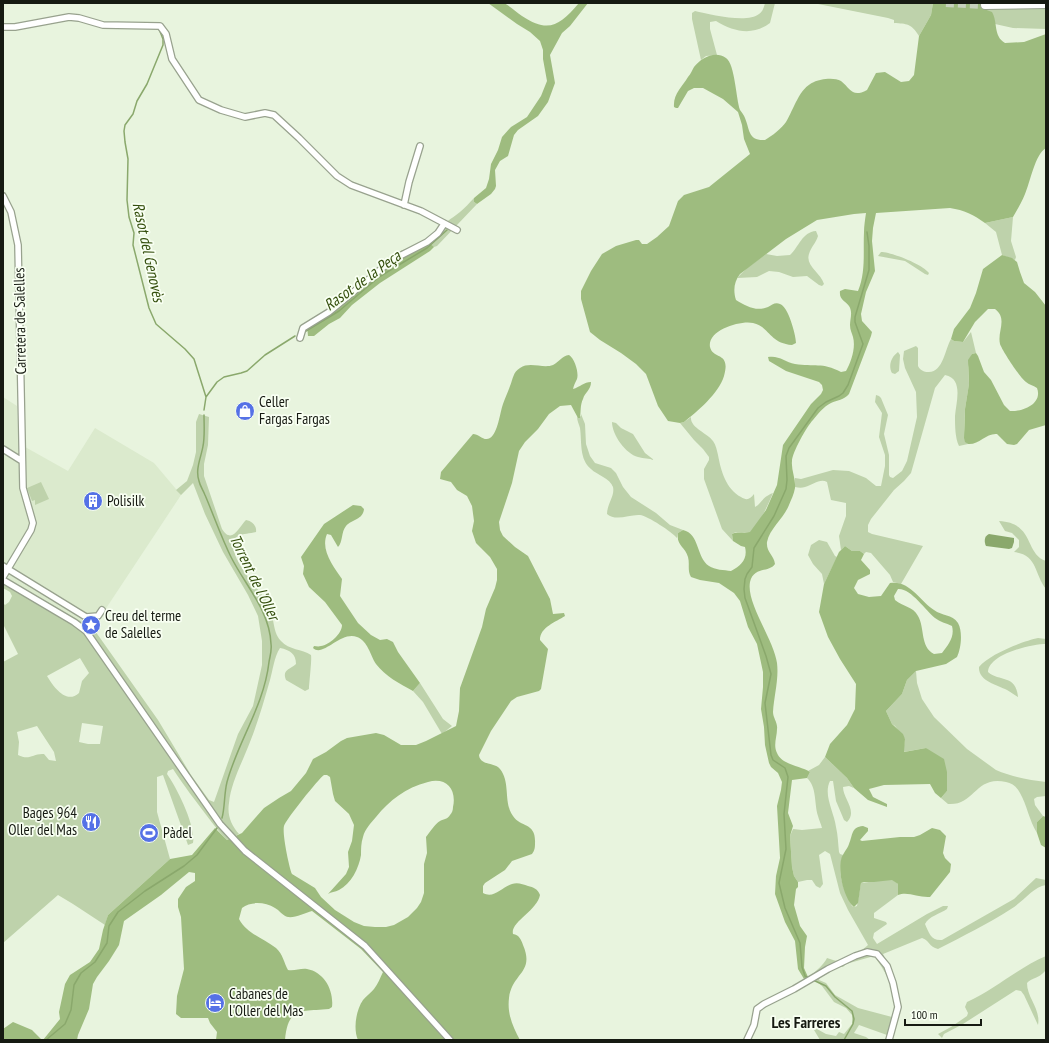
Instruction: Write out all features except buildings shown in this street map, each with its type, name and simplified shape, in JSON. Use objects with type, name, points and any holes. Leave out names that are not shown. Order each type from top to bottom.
[{"type":"highway","points":[[984,5],[1046,4]]},
{"type":"street","points":[[3,27],[15,27],[69,18],[79,18],[103,25],[160,26],[166,34],[172,59],[176,67],[199,100],[221,110],[245,117],[265,113],[274,115],[337,176],[351,185],[428,215],[457,230]]},
{"type":"street","points":[[404,205],[420,146]]},
{"type":"street","name":"Carretera de Salelles","points":[[3,196],[11,212],[16,229],[18,245],[23,488],[33,523],[31,530],[5,567],[3,579]]},
{"type":"street","points":[[300,338],[303,328],[329,312],[392,260],[427,242],[438,233],[444,224]]},
{"type":"street","points":[[3,449],[22,461]]},
{"type":"street","points":[[5,567],[88,617],[98,616],[102,610]]},
{"type":"street","points":[[17,574],[25,572]]},
{"type":"street","points":[[3,579],[74,622],[86,631],[216,819],[230,836],[241,848],[365,946],[450,1040]]},
{"type":"street","points":[[747,1040],[754,1025],[758,1009],[764,1004],[794,989],[828,969],[855,956],[868,952],[877,954],[887,966],[893,982],[898,1007],[889,1040]]},
{"type":"shaded area","points":[[488,3],[504,3],[531,22],[547,26],[560,22],[579,3],[588,3],[570,26],[562,33],[550,55],[555,83],[548,102],[538,116],[518,130],[514,135],[508,156],[500,161],[495,170],[495,189],[491,194],[477,204],[474,202],[474,198],[486,188],[491,164],[498,150],[502,137],[511,127],[527,117],[541,96],[547,81],[543,50],[540,41],[530,32]]},
{"type":"shaded area","points":[[765,3],[775,3],[770,23],[757,30],[737,30],[716,21],[710,22],[710,29],[717,55],[706,56],[701,60],[692,13],[695,11],[718,16],[746,18],[759,14]]},
{"type":"shaded area","points":[[813,3],[933,3],[931,15],[919,36],[911,26],[894,23],[894,20],[888,18]]},
{"type":"shaded area","points":[[933,3],[980,3],[980,6],[984,9],[992,12],[997,33],[1001,40],[1005,43],[1024,42],[1046,34],[1046,148],[1042,151],[1036,162],[1024,197],[1013,217],[985,223],[969,213],[950,208],[876,213],[872,241],[875,271],[866,292],[861,314],[862,321],[872,332],[871,336],[849,394],[843,399],[828,404],[821,411],[810,423],[797,446],[792,461],[795,485],[794,492],[787,510],[771,532],[767,542],[775,564],[772,567],[755,574],[750,582],[752,600],[775,654],[777,663],[777,681],[773,712],[777,727],[775,744],[776,750],[779,757],[787,763],[810,772],[807,778],[792,780],[788,813],[793,826],[790,836],[792,867],[794,876],[798,882],[794,905],[800,926],[807,936],[804,968],[808,977],[804,979],[798,969],[795,941],[785,922],[775,894],[776,876],[780,858],[777,806],[782,782],[778,773],[769,763],[765,745],[761,709],[763,672],[757,644],[748,627],[740,601],[734,593],[719,583],[691,577],[687,553],[678,541],[678,533],[683,530],[692,536],[705,562],[711,567],[731,571],[738,567],[745,559],[745,547],[733,541],[732,534],[750,532],[766,510],[777,485],[783,445],[811,404],[823,390],[822,385],[819,382],[786,371],[769,361],[768,357],[779,358],[795,364],[823,366],[841,372],[846,371],[850,363],[854,341],[850,327],[851,311],[849,306],[841,298],[840,291],[845,289],[858,291],[861,284],[864,262],[864,230],[866,213],[817,220],[786,239],[740,274],[736,280],[735,286],[736,300],[755,309],[768,307],[777,303],[783,306],[789,315],[795,334],[796,343],[792,345],[784,344],[774,338],[763,327],[748,322],[733,325],[719,331],[710,341],[710,347],[714,354],[721,357],[725,363],[726,368],[724,376],[713,395],[701,408],[684,422],[680,423],[668,421],[658,406],[646,374],[636,364],[590,332],[581,299],[581,291],[602,254],[616,246],[636,240],[639,240],[642,244],[647,244],[669,226],[678,201],[684,195],[709,187],[750,154],[744,139],[738,112],[723,99],[703,88],[694,88],[688,91],[678,108],[674,107],[675,98],[678,91],[694,67],[700,61],[713,55],[726,58],[733,74],[740,110],[745,117],[750,134],[755,139],[765,140],[777,132],[784,124],[804,89],[817,81],[835,79],[841,81],[852,92],[858,93],[867,90],[876,73],[885,72],[901,82],[909,81],[914,75],[919,36],[931,15]]},
{"type":"shaded area","points":[[980,3],[1046,3],[1046,29],[1013,28],[995,24],[994,18],[980,6]]},
{"type":"shaded area","points":[[474,198],[474,202],[477,204],[437,246],[431,246],[429,243],[434,233]]},
{"type":"shaded area","points":[[1013,217],[1011,241],[1016,257],[1015,260],[1002,255],[996,232],[985,223]]},
{"type":"shaded area","points":[[816,231],[818,236],[808,258],[811,266],[820,276],[824,284],[822,286],[807,276],[793,277],[779,272],[769,271],[757,277],[737,278],[747,268],[766,254],[777,256],[790,255],[807,234]]},
{"type":"shaded area","points":[[429,243],[434,247],[430,251],[380,283],[352,305],[340,318],[329,324],[314,336],[308,336],[307,326],[309,320],[334,305],[358,283],[398,252],[416,245]]},
{"type":"shaded area","points":[[881,252],[906,259],[920,266],[929,273],[928,275],[925,274],[905,261],[878,256]]},
{"type":"shaded area","points":[[1002,255],[1012,258],[1017,262],[1024,283],[1035,292],[1046,306],[1046,425],[1029,430],[1017,444],[1014,445],[1007,444],[997,434],[989,435],[976,443],[968,444],[965,442],[964,438],[965,409],[969,384],[968,360],[972,354],[976,353],[978,356],[984,372],[991,380],[1004,405],[1010,411],[1020,410],[1030,406],[1034,403],[1038,394],[1037,388],[1027,383],[1023,379],[1001,347],[999,339],[1002,321],[999,313],[995,309],[988,309],[975,322],[963,342],[954,341],[951,339],[954,329],[970,308],[983,269]]},
{"type":"shaded area","points":[[971,332],[976,353],[972,354],[968,367],[969,384],[965,409],[964,429],[965,441],[968,444],[959,446],[958,443],[955,423],[958,392],[957,386],[951,377],[945,375],[935,388],[911,473],[894,490],[868,525],[868,532],[872,534],[923,546],[901,584],[893,582],[890,575],[871,553],[866,552],[864,554],[860,551],[852,551],[845,546],[841,550],[839,536],[846,516],[846,503],[831,500],[827,482],[819,481],[802,488],[798,488],[795,487],[795,478],[801,479],[833,470],[849,471],[866,478],[876,486],[881,486],[885,466],[885,455],[879,437],[882,413],[875,402],[876,395],[881,398],[888,415],[884,434],[889,455],[889,475],[893,478],[902,471],[907,461],[917,417],[916,392],[905,368],[903,359],[904,351],[916,346],[918,348],[918,366],[925,372],[933,371],[937,369],[943,360],[951,339],[954,341],[963,342]]},
{"type":"shaded area","points":[[898,352],[900,355],[899,371],[895,374],[892,373],[890,365],[894,356]]},
{"type":"shaded area","points":[[569,355],[571,357],[577,370],[577,379],[573,389],[591,382],[590,387],[582,401],[580,418],[578,418],[571,405],[560,406],[549,414],[538,429],[525,442],[519,451],[512,483],[499,522],[500,530],[503,536],[528,556],[550,599],[553,614],[564,613],[565,616],[549,625],[541,635],[540,640],[548,649],[541,689],[539,691],[517,697],[511,701],[491,731],[479,755],[482,761],[495,765],[500,769],[505,780],[510,811],[516,820],[531,828],[535,836],[535,847],[532,854],[512,861],[505,870],[485,883],[483,886],[483,893],[491,895],[508,885],[516,883],[532,887],[538,891],[540,895],[538,901],[519,921],[513,930],[513,934],[517,935],[521,939],[526,954],[525,967],[514,983],[509,998],[511,1020],[520,1040],[358,1040],[356,1036],[356,1020],[359,1009],[363,1000],[378,983],[383,972],[361,949],[312,911],[297,916],[288,917],[271,906],[254,903],[242,908],[239,919],[242,924],[251,932],[278,950],[288,970],[307,969],[323,978],[327,983],[331,994],[332,1007],[329,1009],[298,1012],[289,1021],[285,1040],[216,1040],[217,1032],[208,1018],[181,1018],[176,1014],[177,996],[184,969],[181,917],[178,907],[178,899],[186,887],[195,881],[195,873],[189,872],[161,895],[124,921],[119,945],[93,984],[89,1009],[77,1040],[43,1040],[60,1019],[59,1012],[65,984],[70,975],[90,962],[99,949],[108,915],[170,859],[192,855],[215,828],[227,840],[242,833],[264,808],[291,791],[306,773],[313,759],[347,738],[376,733],[384,735],[401,745],[416,745],[456,726],[459,711],[460,688],[482,627],[486,609],[495,588],[497,569],[490,557],[476,543],[472,531],[474,521],[472,506],[467,496],[457,490],[451,482],[440,479],[441,472],[473,434],[486,439],[493,435],[497,427],[509,388],[518,370],[528,365],[553,365]],"holes":[[[324,775],[330,777],[335,801],[349,814],[354,825],[352,841],[348,852],[349,867],[346,874],[328,894],[338,891],[351,880],[360,860],[365,831],[381,811],[393,800],[405,791],[428,782],[440,781],[445,783],[452,790],[454,801],[452,812],[448,817],[436,824],[426,837],[427,853],[424,864],[424,893],[421,902],[408,917],[394,925],[375,927],[364,926],[354,922],[335,910],[321,897],[315,888],[292,874],[286,850],[284,826],[296,808],[316,784]]]},
{"type":"shaded area","points":[[3,397],[17,406],[18,443],[68,471],[95,428],[154,463],[181,495],[93,628],[3,577]]},
{"type":"shaded area","points":[[199,414],[209,417],[208,445],[204,464],[204,476],[222,529],[229,535],[232,535],[246,520],[255,526],[256,532],[238,536],[234,542],[234,550],[243,569],[267,601],[278,637],[284,644],[311,655],[309,689],[305,691],[286,680],[286,672],[296,664],[296,661],[292,653],[280,648],[275,659],[256,727],[230,795],[229,816],[239,834],[227,840],[185,787],[173,769],[168,771],[167,774],[176,788],[189,817],[192,827],[193,843],[188,845],[163,775],[157,777],[157,812],[170,859],[108,915],[105,925],[58,895],[3,943],[3,662],[18,654],[3,624],[3,603],[5,605],[9,602],[12,596],[10,592],[3,588],[3,577],[93,628],[158,720],[191,775],[209,800],[214,802],[238,734],[253,706],[262,665],[262,641],[258,616],[248,595],[223,552],[205,514],[193,483],[181,495],[176,490],[187,481],[193,465],[196,452],[196,422]],"holes":[[[80,658],[89,673],[82,681],[79,693],[74,696],[65,696],[56,689],[47,676]],[[82,723],[103,726],[100,744],[79,742]],[[37,726],[54,752],[56,761],[49,760],[44,754],[29,757],[22,757],[18,755],[19,742],[17,732]]]},
{"type":"shaded area","points":[[581,414],[585,424],[586,444],[590,456],[595,463],[611,468],[616,473],[623,487],[631,497],[656,513],[670,525],[683,530],[678,533],[677,538],[660,525],[644,516],[636,515],[619,518],[607,514],[613,494],[613,487],[609,481],[591,469],[584,460],[580,428],[577,418],[577,416],[578,418],[581,416]]},
{"type":"shaded area","points":[[691,417],[693,424],[711,438],[714,443],[725,479],[736,494],[747,499],[754,494],[755,507],[767,496],[773,493],[763,514],[750,533],[736,532],[732,534],[733,541],[722,529],[704,479],[704,469],[709,457],[680,423]]},
{"type":"shaded area","points":[[612,422],[633,434],[645,453],[654,460],[633,455],[624,448],[614,433]]},
{"type":"shaded area","points":[[41,482],[49,499],[35,505],[35,500],[32,501],[27,488]]},
{"type":"shaded area","points":[[353,505],[361,506],[364,509],[363,513],[346,526],[343,531],[340,545],[338,547],[331,535],[327,534],[325,540],[325,546],[329,558],[342,579],[340,596],[358,623],[371,635],[380,640],[387,639],[393,642],[398,652],[420,683],[413,691],[388,676],[376,664],[364,642],[357,637],[351,636],[338,640],[322,650],[313,648],[314,646],[324,645],[331,641],[340,632],[342,625],[325,602],[309,587],[303,574],[304,566],[301,557],[324,524]]},
{"type":"shaded area","points":[[999,521],[1010,523],[1024,532],[1034,552],[1046,561],[1046,589],[1032,561],[1022,554],[1014,552],[1019,547],[1019,540],[1012,533],[1005,531]]},
{"type":"shaded area","points":[[989,534],[1014,538],[1012,548],[1009,549],[986,546],[985,539]]},
{"type":"shaded area","points":[[819,540],[827,542],[837,557],[824,584],[822,574],[813,564],[808,555],[811,545]]},
{"type":"shaded area","points":[[845,546],[852,551],[860,551],[864,554],[861,560],[870,570],[870,574],[858,580],[854,588],[858,594],[869,597],[881,596],[890,583],[897,583],[909,588],[934,610],[956,620],[960,627],[960,650],[957,657],[946,664],[916,671],[907,680],[902,694],[886,711],[892,724],[903,734],[905,739],[904,752],[926,748],[944,759],[947,772],[947,791],[941,798],[935,793],[930,784],[884,785],[869,789],[873,797],[887,804],[887,807],[868,800],[854,788],[847,778],[825,757],[830,744],[847,725],[855,709],[856,684],[828,637],[819,612],[824,584],[839,552]],"holes":[[[898,589],[903,590],[913,596],[935,618],[952,626],[952,637],[942,653],[934,654],[930,651],[925,642],[920,621],[916,613],[911,608],[895,600],[894,596]]]},
{"type":"shaded area","points":[[1038,638],[1046,639],[1046,644],[1039,644],[1012,651],[995,660],[990,666],[988,672],[1011,682],[1017,690],[1018,697],[989,682],[982,676],[979,667],[984,662],[1015,645]]},
{"type":"shaded area","points":[[916,671],[917,683],[922,699],[934,717],[967,749],[996,770],[1008,775],[1046,782],[1046,796],[1037,797],[1034,799],[1035,805],[1043,816],[1037,822],[1037,833],[1022,798],[1012,784],[996,781],[988,783],[981,786],[964,800],[957,803],[948,804],[941,798],[947,791],[926,748],[903,752],[905,739],[892,724],[886,711],[902,694],[907,680]]},
{"type":"shaded area","points":[[420,683],[443,719],[452,726],[442,734],[423,702],[413,691]]},
{"type":"shaded area","points":[[825,757],[847,778],[854,788],[849,786],[843,787],[851,809],[850,818],[847,822],[844,820],[836,801],[833,781],[830,781],[828,786],[828,798],[837,830],[839,852],[843,855],[840,868],[842,881],[852,906],[857,906],[861,883],[892,879],[898,884],[898,895],[874,913],[874,918],[886,922],[887,924],[874,933],[873,938],[877,944],[927,914],[943,906],[948,906],[947,909],[932,917],[925,924],[933,938],[942,940],[1014,899],[1036,878],[1046,880],[1046,885],[1041,886],[1032,892],[1011,909],[938,949],[922,938],[883,954],[894,977],[899,1002],[901,1004],[898,1018],[890,1040],[885,1040],[887,1035],[859,1025],[854,1033],[870,1040],[820,1040],[814,1030],[817,1029],[826,1034],[836,1036],[839,1032],[844,1034],[852,1024],[852,1015],[846,1008],[834,1002],[822,986],[817,982],[804,979],[817,970],[827,958],[836,961],[843,959],[851,956],[868,945],[840,893],[830,854],[825,851],[819,855],[823,884],[820,888],[816,886],[812,880],[798,882],[794,876],[790,836],[793,829],[802,830],[822,828],[818,818],[814,791],[807,778],[810,772],[808,771],[819,765]],"holes":[[[874,956],[887,977],[893,993],[894,1009],[892,1017],[858,1008],[835,995],[826,983],[819,980],[820,977],[835,967],[843,967],[846,964]]]},
{"type":"shaded area","points":[[1043,816],[1046,817],[1046,848],[1041,845],[1037,833],[1037,822]]},
{"type":"shaded area","points":[[863,826],[868,828],[868,831],[860,840],[862,841],[914,837],[932,828],[940,830],[946,836],[943,853],[945,858],[951,864],[950,872],[930,897],[910,894],[898,895],[898,884],[892,880],[861,883],[858,903],[854,907],[847,898],[845,892],[841,878],[840,865],[854,830]]},
{"type":"shaded area","points":[[1046,956],[1046,968],[1044,972],[1027,983],[1029,994],[1038,1014],[1038,1025],[1024,995],[1021,991],[1016,990],[963,1024],[944,1034],[942,1038],[938,1034],[967,1016],[968,1013],[965,1007],[967,1002],[1026,966]]},
{"type":"shaded area","points":[[13,1022],[32,1030],[42,1040],[3,1040],[3,1029]]},
{"type":"waterway","name":"Rasot del Genovès","points":[[159,29],[163,39],[163,45],[147,84],[137,101],[133,114],[125,125],[124,131],[128,159],[127,200],[129,217],[134,233],[133,245],[149,308],[156,324],[185,349],[194,359],[206,397],[204,410]]},
{"type":"waterway","name":"Rasot de la Peça","points":[[306,331],[339,311],[379,277],[427,248],[447,230]]},
{"type":"waterway","points":[[810,979],[805,976],[802,967],[800,943],[785,908],[779,883],[786,849],[784,814],[788,777],[785,768],[773,760],[771,755],[765,703],[771,674],[745,598],[744,589],[745,579],[752,567],[754,548],[774,516],[786,489],[786,456],[789,448],[818,408],[843,393],[848,385],[863,344],[855,322],[855,317],[869,270],[869,246],[867,232]]},
{"type":"waterway","name":"Rasot de la Peça","points":[[206,397],[217,382],[224,377],[247,371],[265,355],[295,336]]},
{"type":"waterway","name":"Torrent de l'Oller","points":[[204,415],[204,442],[198,472],[199,483],[231,557],[262,609],[270,632],[271,646],[271,653],[262,694],[227,782],[222,818]]},
{"type":"waterway","name":"Torrent de l'Oller","points":[[46,1040],[65,1024],[71,1010],[74,985],[81,973],[95,962],[107,943],[109,926],[118,912],[145,891],[184,866],[197,855],[217,828]]},
{"type":"waterway","points":[[813,980],[826,986],[835,997],[852,1011],[854,1019],[853,1024],[844,1040]]},
{"type":"tunnel","points":[[946,3],[985,5]]},
{"type":"place","name":"Celler Fargas Fargas","points":[[245,411]]},
{"type":"place","name":"Polisilk","points":[[93,501]]},
{"type":"place","name":"Creu del terme de Salelles","points":[[91,625]]},
{"type":"place","name":"Bages 964 Oller del Mas","points":[[91,822]]},
{"type":"place","name":"Pàdel","points":[[149,833]]},
{"type":"place","name":"Cabanes de l'Oller del Mas","points":[[215,1003]]},
{"type":"district","name":"Les Farreres","points":[[806,1022]]}]
